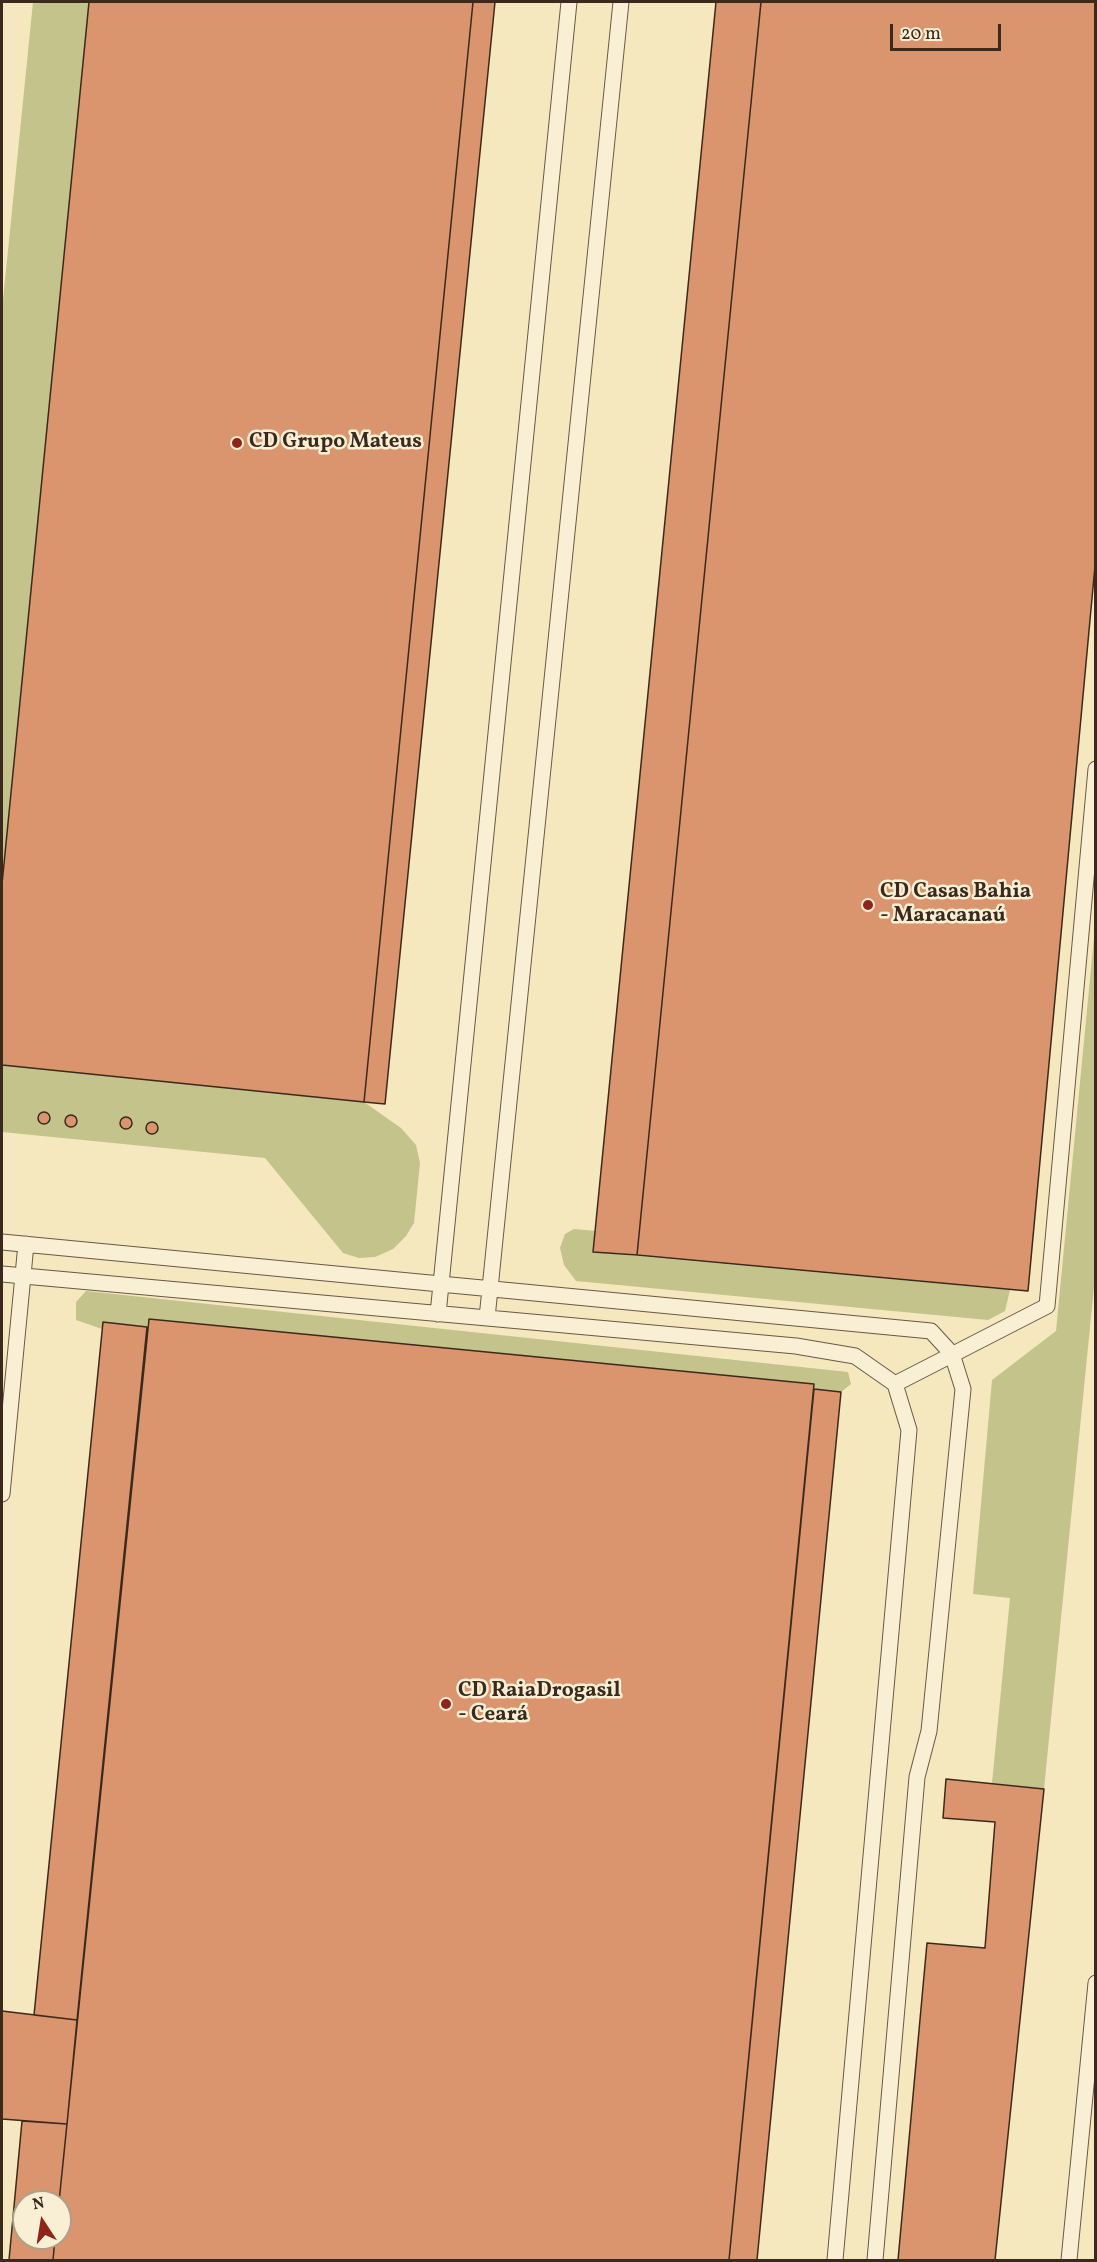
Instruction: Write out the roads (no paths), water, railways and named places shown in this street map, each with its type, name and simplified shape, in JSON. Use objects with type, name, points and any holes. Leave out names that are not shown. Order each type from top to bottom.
[{"type":"lane","points":[[438,1314],[569,2]]},
{"type":"lane","points":[[486,1318],[621,2]]},
{"type":"lane","points":[[894,1384],[1047,1306],[1095,769]]},
{"type":"lane","points":[[2,1242],[931,1331],[952,1354],[963,1389],[929,1731],[917,1778],[875,2260]]},
{"type":"lane","points":[[2,1494],[26,1244]]},
{"type":"lane","points":[[2,1274],[796,1346],[855,1356],[894,1384],[909,1430],[835,2260]]},
{"type":"lane","points":[[1069,2260],[1095,1983]]},
{"type":"place","name":"CD Grupo Mateus","points":[[237,443]]},
{"type":"place","name":"CD Casas Bahia - Maracanaú","points":[[868,905]]},
{"type":"place","name":"CD RaiaDrogasil - Ceará","points":[[446,1704]]}]
